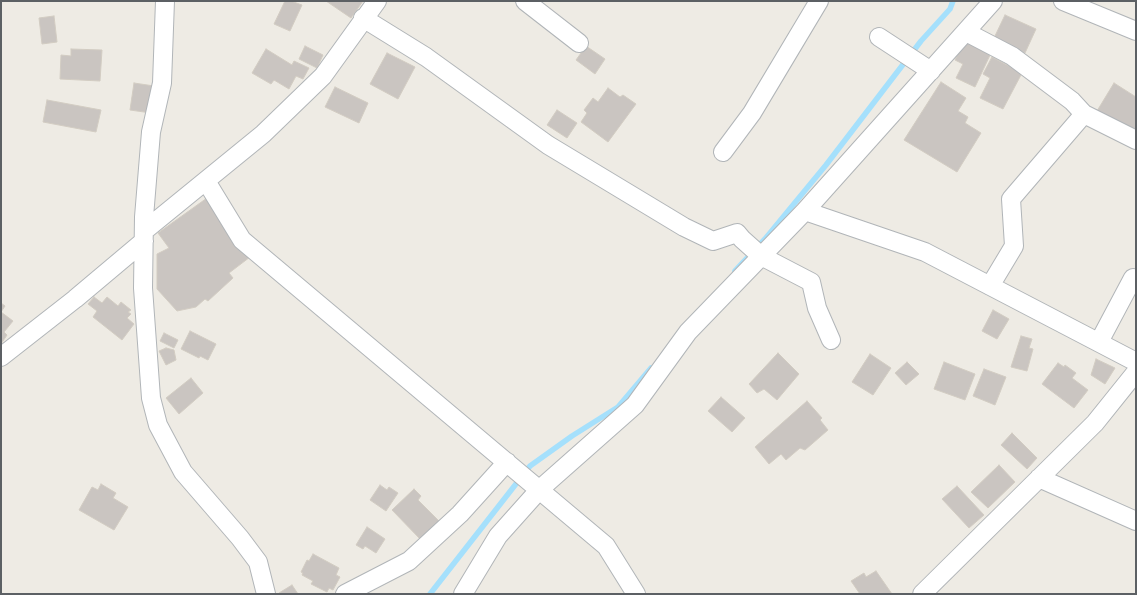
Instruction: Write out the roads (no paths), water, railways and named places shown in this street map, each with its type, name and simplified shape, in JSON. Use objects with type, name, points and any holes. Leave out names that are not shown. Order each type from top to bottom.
[{"type":"street","points":[[165,1],[162,83],[151,132],[144,236],[143,288],[151,398],[158,425],[183,472],[240,538],[258,562],[266,594]]},
{"type":"street","points":[[1,357],[75,299],[206,181],[263,134],[323,76],[363,18],[377,1]]},
{"type":"street","points":[[525,1],[579,43]]},
{"type":"street","points":[[723,152],[752,113],[819,1]]},
{"type":"street","points":[[463,594],[498,536],[537,487],[635,405],[688,332],[805,211],[926,68],[966,32],[993,1]]},
{"type":"street","points":[[1063,1],[1136,31]]},
{"type":"street","points":[[363,18],[426,57],[548,145],[684,227],[713,241],[737,232],[742,239],[761,256],[811,282],[817,308],[831,340]]},
{"type":"street","points":[[966,32],[1012,56],[1072,101],[1084,114],[1136,140]]},
{"type":"street","points":[[879,37],[926,68]]},
{"type":"street","points":[[990,286],[1014,246],[1011,199],[1084,114]]},
{"type":"street","points":[[206,181],[242,240],[606,546],[636,594]]},
{"type":"street","points":[[805,211],[925,252],[1136,362]]},
{"type":"street","points":[[1099,342],[1134,278]]},
{"type":"street","points":[[922,594],[1095,423],[1136,372]]},
{"type":"street","points":[[345,594],[409,561],[511,465]]},
{"type":"street","points":[[1039,478],[1136,521]]},
{"type":"waterway","points":[[735,271],[765,239],[826,165],[921,41],[950,9],[953,1]]},
{"type":"waterway","points":[[430,594],[530,466],[572,436],[618,407],[651,368]]}]
